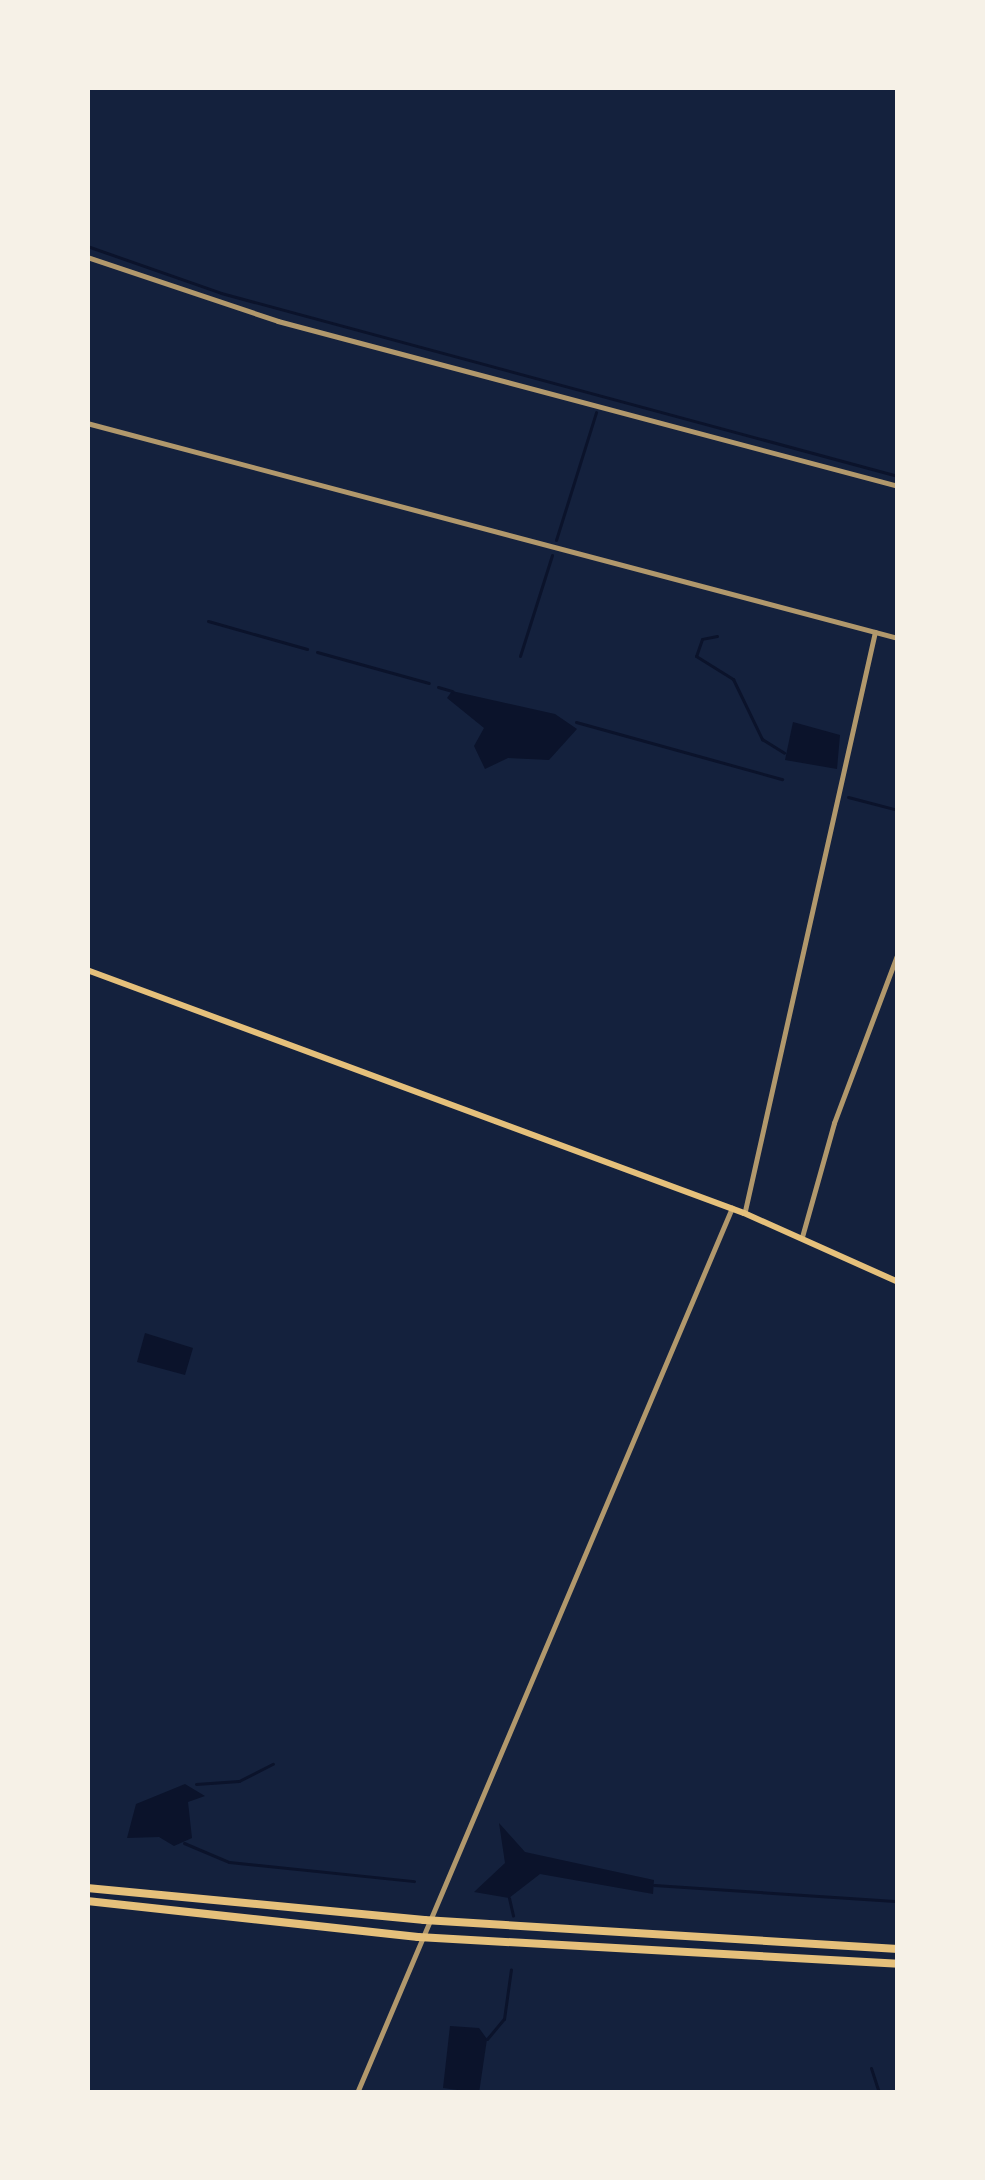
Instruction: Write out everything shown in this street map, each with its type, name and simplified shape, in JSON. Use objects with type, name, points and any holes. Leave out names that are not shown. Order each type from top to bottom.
[{"type":"highway","points":[[87,1888],[424,1920],[898,1949]]},
{"type":"highway","points":[[87,1901],[418,1937],[898,1964]]},
{"type":"main road","points":[[87,970],[732,1208],[898,1282]]},
{"type":"street","points":[[87,257],[278,321],[898,486]]},
{"type":"street","points":[[87,423],[898,638]]},
{"type":"street","points":[[744,1213],[874,632]]},
{"type":"street","points":[[802,1238],[834,1123],[898,953]]},
{"type":"street","points":[[357,2093],[424,1920],[732,1208]]},
{"type":"water","points":[[452,691],[555,714],[577,729],[549,760],[508,758],[485,769],[474,746],[484,728],[447,698]]},
{"type":"water","points":[[793,722],[840,735],[837,769],[785,760]]},
{"type":"water","points":[[145,1333],[193,1348],[185,1375],[137,1362]]},
{"type":"water","points":[[185,1784],[205,1796],[188,1802],[192,1838],[174,1846],[159,1837],[127,1838],[136,1804]]},
{"type":"water","points":[[499,1823],[525,1852],[654,1880],[653,1894],[540,1874],[509,1898],[474,1892],[505,1863]]},
{"type":"water","points":[[450,2026],[479,2028],[487,2039],[479,2093],[443,2088]]},
{"type":"waterway","points":[[87,246],[221,293],[898,476]]},
{"type":"waterway","points":[[556,540],[596,412]]},
{"type":"waterway","points":[[520,656],[552,555]]},
{"type":"waterway","points":[[208,621],[307,649]]},
{"type":"waterway","points":[[717,636],[702,639],[696,656],[733,679],[762,739],[784,753]]},
{"type":"waterway","points":[[317,652],[429,683]]},
{"type":"waterway","points":[[438,687],[452,691]]},
{"type":"waterway","points":[[576,722],[782,779]]},
{"type":"waterway","points":[[848,797],[898,810]]},
{"type":"waterway","points":[[196,1784],[239,1781],[273,1764]]},
{"type":"waterway","points":[[184,1843],[229,1862],[414,1881]]},
{"type":"waterway","points":[[654,1885],[898,1901]]},
{"type":"waterway","points":[[509,1898],[513,1916]]},
{"type":"waterway","points":[[487,2039],[504,2019],[511,1969]]},
{"type":"waterway","points":[[871,2068],[879,2093]]}]
